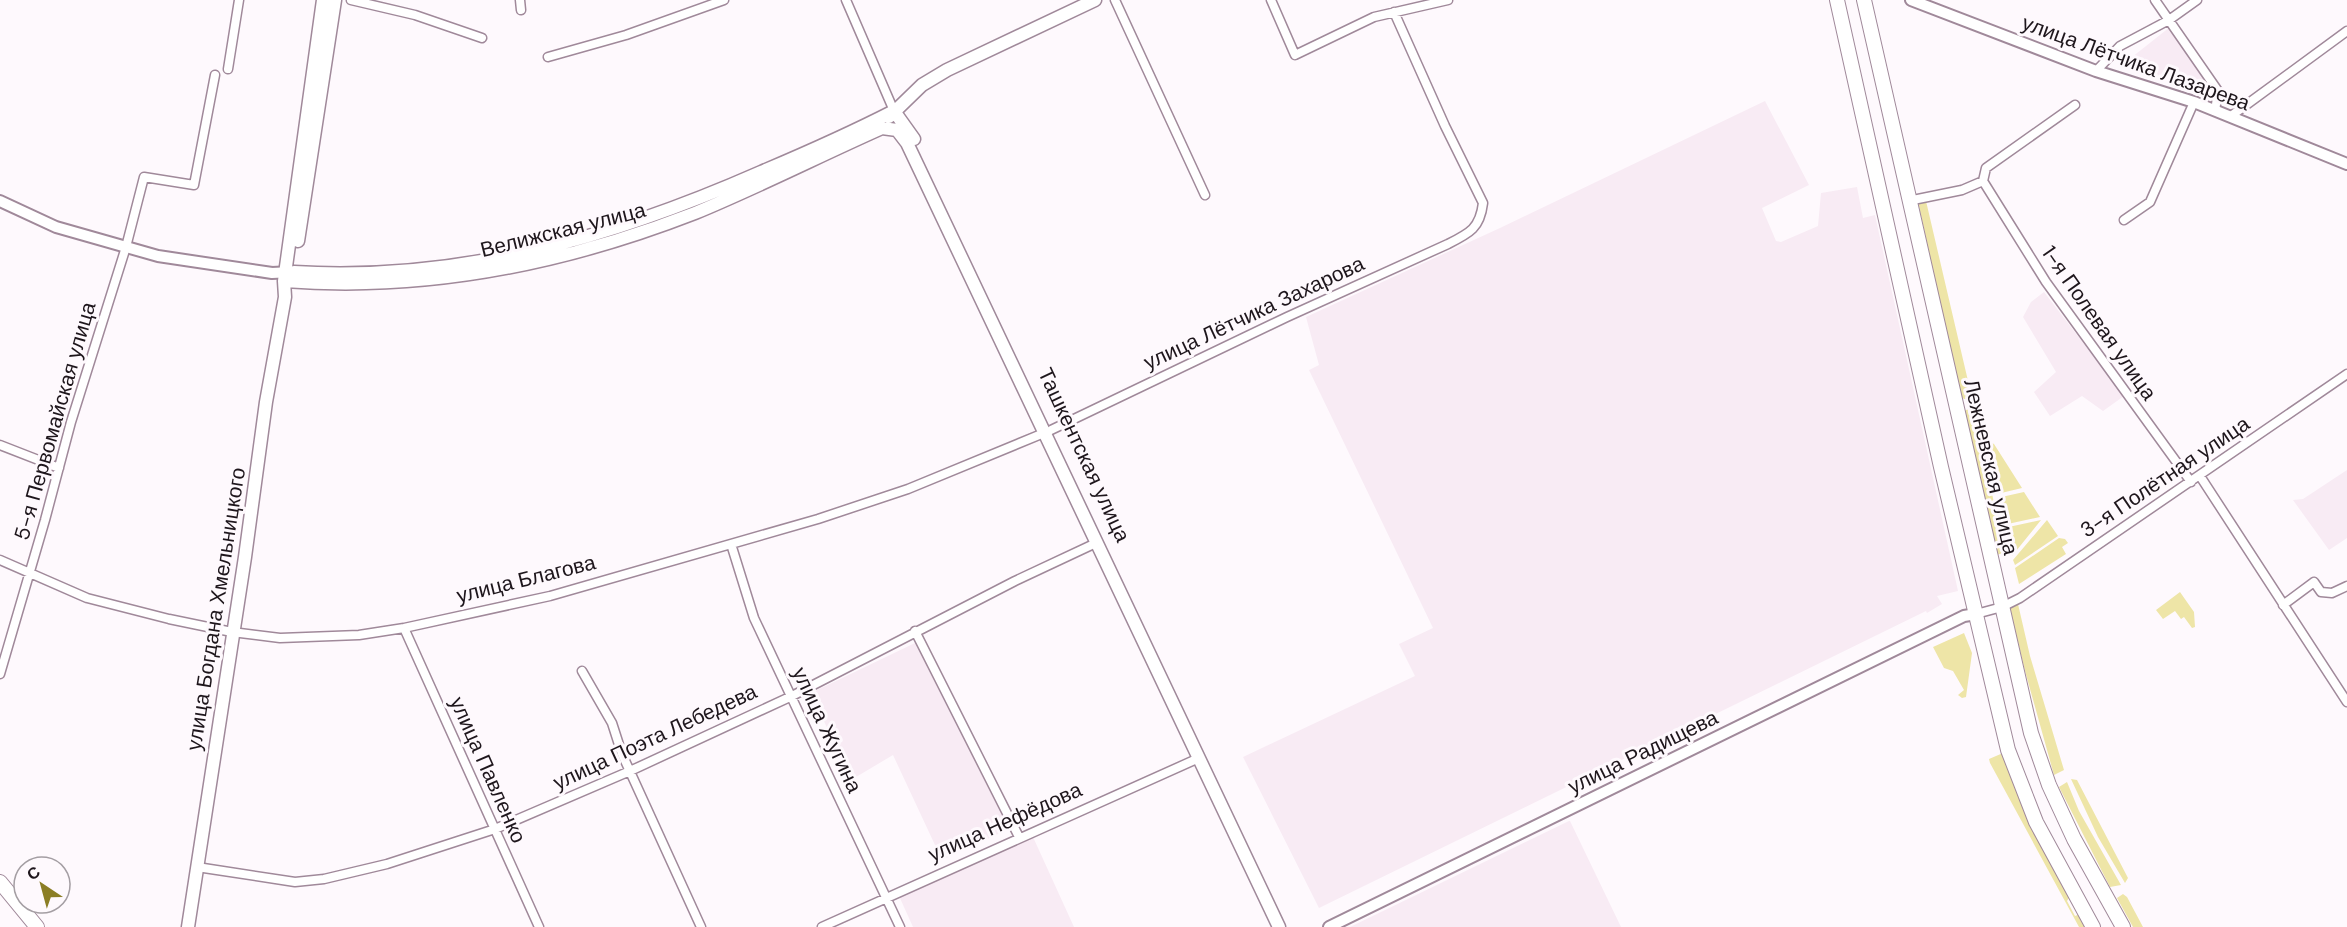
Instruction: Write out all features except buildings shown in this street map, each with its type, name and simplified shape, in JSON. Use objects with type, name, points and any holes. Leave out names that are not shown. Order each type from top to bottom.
[{"type":"main road","name":"улица Богдана Хмельницкого","points":[[289,277],[323,0]]},
{"type":"main road","name":"улица Богдана Хмельницкого","points":[[188,927],[232,632],[334,0]]},
{"type":"main road","name":"Велижская улица","points":[[289,277],[341,283],[427,280],[550,259],[606,244],[697,212],[885,119],[922,85],[946,70],[1095,0]]},
{"type":"main road","points":[[1837,0],[2008,750],[2020,784],[2050,849],[2093,927]]},
{"type":"main road","name":"Лежневская улица","points":[[1864,0],[2031,733],[2074,839],[2123,927]]},
{"type":"main road","name":"Ташкентская улица","points":[[885,119],[905,125],[1048,432]]},
{"type":"main road","name":"Ташкентская улица","points":[[885,119],[905,138],[1177,705],[1287,927]]},
{"type":"main road","name":"Ташкентская улица","points":[[1202,756],[1279,927]]},
{"type":"main road","points":[[0,882],[37,927]]},
{"type":"street","points":[[228,69],[240,0]]},
{"type":"street","points":[[351,0],[415,15],[482,38]]},
{"type":"street","points":[[520,0],[521,10]]},
{"type":"street","points":[[548,57],[626,35],[724,0]]},
{"type":"street","name":"Ташкентская улица","points":[[846,0],[885,119]]},
{"type":"street","points":[[1115,0],[1205,195]]},
{"type":"street","points":[[1271,0],[1295,55],[1374,18],[1448,0]]},
{"type":"street","name":"улица Лётчика Лазарева","points":[[1911,0],[2096,71],[2194,102],[2347,164]]},
{"type":"street","points":[[2155,0],[2218,91],[2215,111]]},
{"type":"street","points":[[2096,71],[2120,46],[2169,20],[2196,0]]},
{"type":"street","name":"улица Лётчика Захарова","points":[[1048,432],[1287,317],[1449,244],[1473,229],[1481,216],[1483,203],[1445,126],[1394,12]]},
{"type":"street","points":[[2231,116],[2347,32]]},
{"type":"street","name":"5-я Первомайская улица","points":[[0,674],[71,422],[126,247],[144,177],[194,185],[215,75]]},
{"type":"street","points":[[2124,220],[2150,202],[2194,102]]},
{"type":"street","points":[[1908,201],[1962,190],[1983,181],[1986,168],[2075,105]]},
{"type":"street","name":"1-я Полевая улица","points":[[1983,181],[2046,282],[2191,483]]},
{"type":"street","name":"Велижская улица","points":[[0,201],[56,227],[158,256],[289,277]]},
{"type":"street","name":"3-я Полётная улица","points":[[1976,614],[2002,607],[2020,597],[2191,483],[2347,374]]},
{"type":"street","name":"улица Благова","points":[[0,560],[87,598],[169,619],[232,632],[290,639],[359,635],[404,628],[550,596],[833,514],[908,489],[1048,432]]},
{"type":"street","points":[[0,445],[59,468]]},
{"type":"street","points":[[2200,476],[2347,702]]},
{"type":"street","name":"улица Поэта Лебедева","points":[[197,867],[295,882],[324,879],[387,864],[495,829],[630,771],[792,696],[915,632],[1100,541]]},
{"type":"street","name":"улица Жугина","points":[[731,544],[754,618],[900,927]]},
{"type":"street","points":[[2283,605],[2314,582],[2321,592],[2332,593],[2347,586]]},
{"type":"street","name":"улица Радищева","points":[[1329,927],[1964,616],[1976,614]]},
{"type":"street","name":"улица Павленко","points":[[404,628],[539,927]]},
{"type":"street","points":[[915,632],[1019,837]]},
{"type":"street","points":[[582,671],[612,723],[630,771],[701,927]]},
{"type":"street","name":"улица Нефёдова","points":[[822,927],[1202,756]]},
{"type":"shaded area","points":[[2170,27],[2210,78],[2206,91],[2122,65]]},
{"type":"shaded area","points":[[1765,101],[1809,185],[1762,208],[1776,241],[1781,242],[1818,226],[1821,193],[1857,187],[1863,218],[1875,215],[1958,591],[1937,596],[1942,604],[1927,613],[1926,611],[1319,908],[1243,757],[1415,676],[1399,644],[1433,628],[1309,370],[1319,365],[1306,317],[1500,228]]},
{"type":"shaded area","points":[[1926,201],[1972,398],[1964,399],[1961,396],[1918,202]]},
{"type":"shaded area","points":[[2044,292],[2124,396],[2103,411],[2082,396],[2050,416],[2034,392],[2056,372],[2023,317],[2031,302]]},
{"type":"shaded area","points":[[1973,408],[2005,552],[1997,555],[1964,412]]},
{"type":"shaded area","points":[[1992,443],[2022,488],[1997,494],[1987,446]]},
{"type":"shaded area","points":[[2347,470],[2347,538],[2329,550],[2293,500],[2303,499]]},
{"type":"shaded area","points":[[2024,492],[2040,517],[2003,525],[1997,498]]},
{"type":"shaded area","points":[[2041,520],[2012,556],[2004,528]]},
{"type":"shaded area","points":[[2047,520],[2058,536],[2015,565],[2013,560]]},
{"type":"shaded area","points":[[2059,538],[2065,539],[2068,543],[2062,547],[2066,554],[2019,584],[2015,568]]},
{"type":"shaded area","points":[[2180,592],[2194,612],[2195,627],[2192,628],[2184,617],[2181,619],[2175,611],[2163,619],[2156,610]]},
{"type":"shaded area","points":[[2018,604],[2030,656],[2064,770],[2054,775],[2010,609]]},
{"type":"shaded area","points":[[1964,633],[1972,653],[1966,697],[1962,698],[1958,695],[1964,690],[1953,671],[1944,668],[1933,647]]},
{"type":"shaded area","points":[[915,643],[1009,829],[942,860],[893,755],[851,780],[811,693]]},
{"type":"shaded area","points":[[2003,753],[2070,896],[2067,901],[2075,916],[2080,914],[2087,927],[2079,927],[1990,763],[1989,759]]},
{"type":"shaded area","points":[[2071,779],[2077,780],[2128,878],[2125,883],[2098,837]]},
{"type":"shaded area","points":[[2067,782],[2079,811],[2121,885],[2110,887],[2059,787]]},
{"type":"shaded area","points":[[1569,821],[1621,927],[1350,927]]},
{"type":"shaded area","points":[[1033,837],[1074,927],[913,927],[899,896]]},
{"type":"shaded area","points":[[2123,894],[2127,897],[2143,927],[2133,927],[2117,898]]}]
